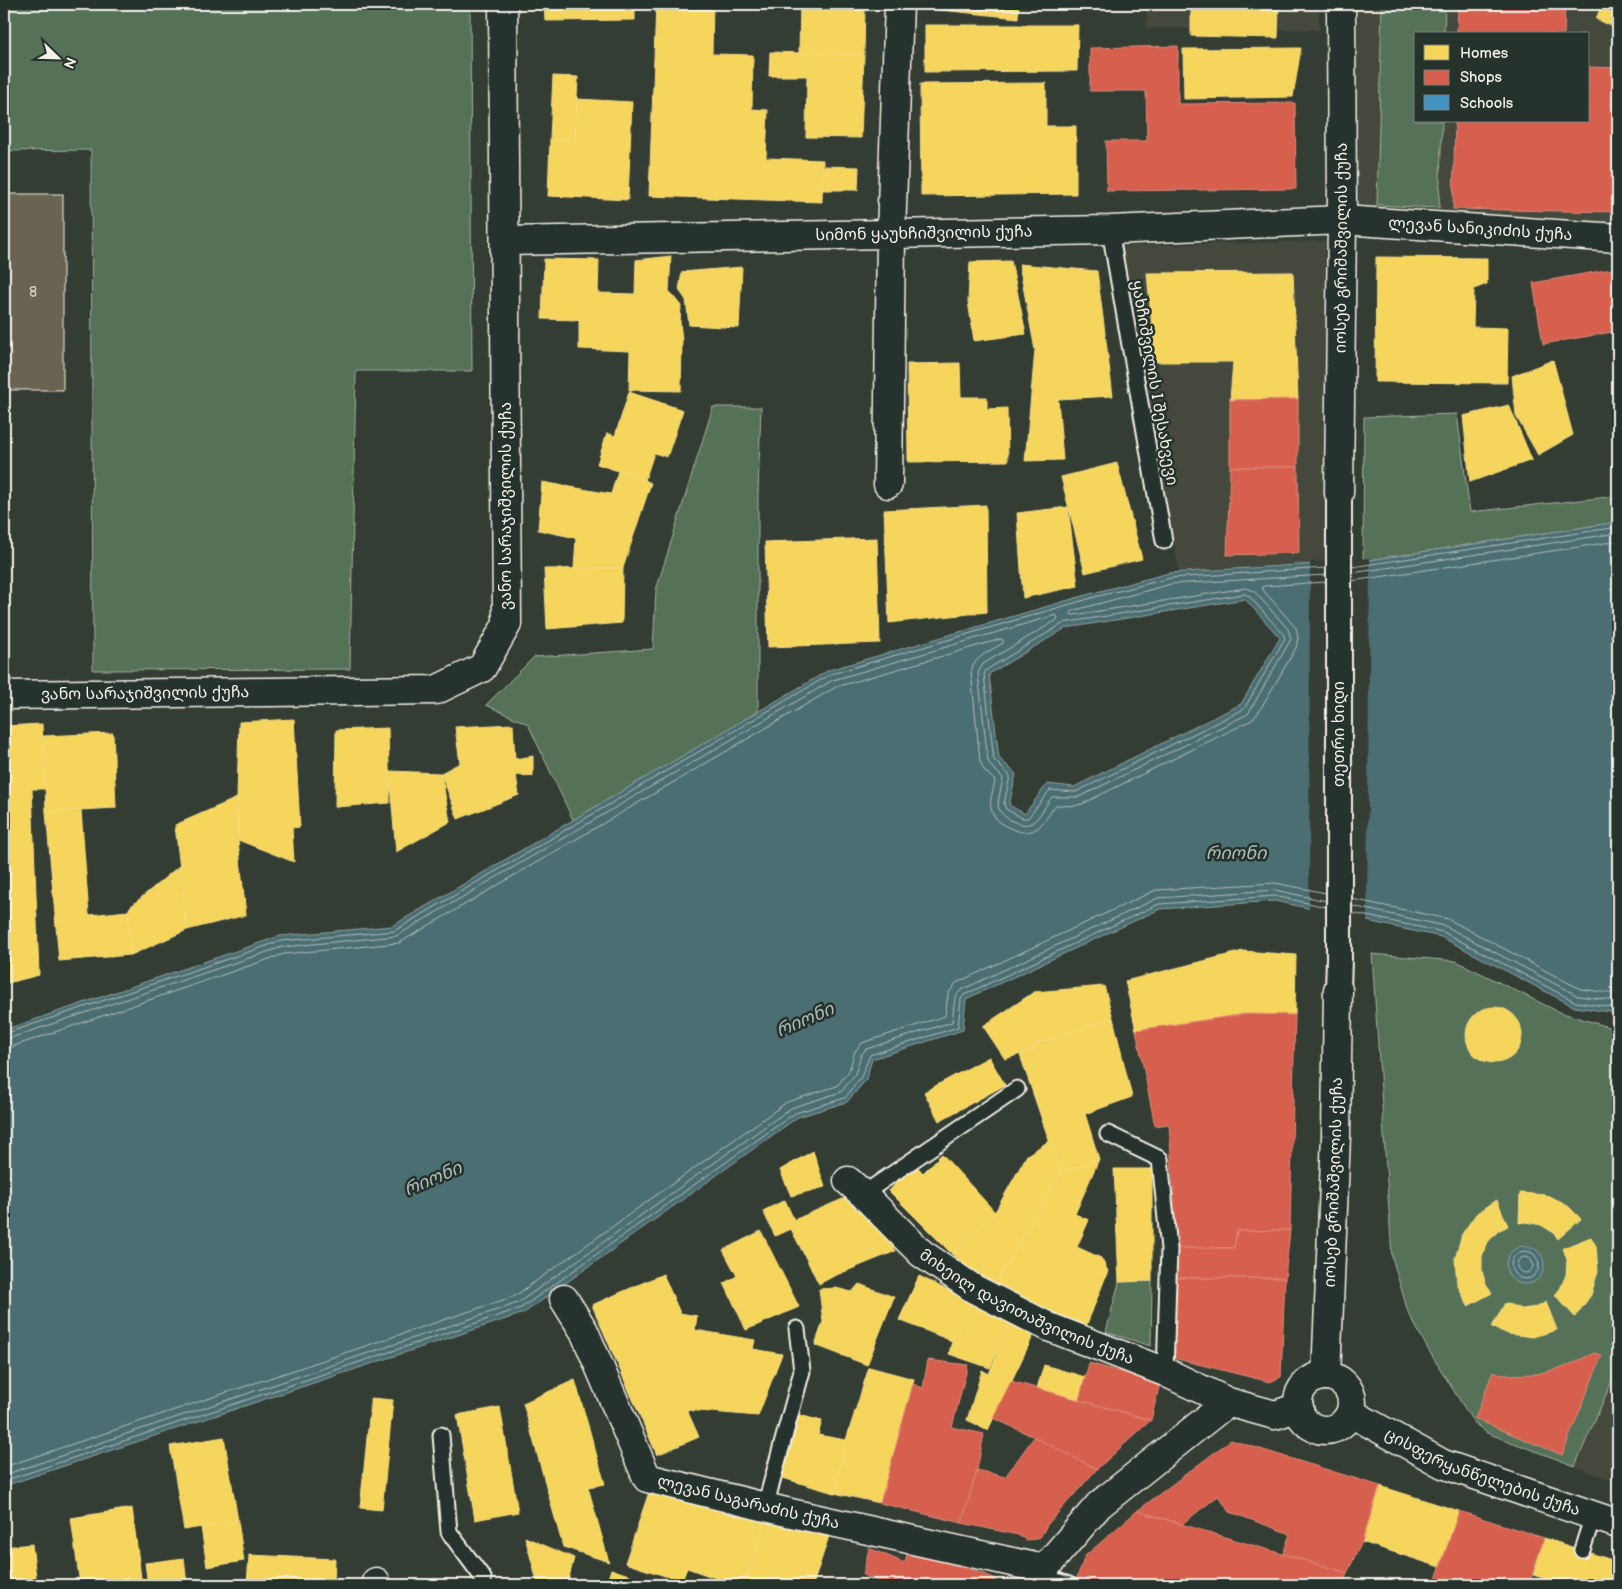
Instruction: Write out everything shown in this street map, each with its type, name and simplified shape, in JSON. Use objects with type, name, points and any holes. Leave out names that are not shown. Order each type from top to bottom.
[{"type":"street","name":"ვანო სარაჯიშვილის ქუჩა","points":[[4,695],[436,690],[482,668],[507,624],[503,4]]},
{"type":"street","points":[[888,484],[891,235],[899,4]]},
{"type":"street","name":"იოსებ გრიშაშვილის ქუჩა","points":[[1339,502],[1342,4]]},
{"type":"street","name":"სიმონ ყაუხჩიშვილის ქუჩა","points":[[505,241],[1110,230],[1342,220]]},
{"type":"street","name":"ლევან სანიკიძის ქუჩა","points":[[1342,220],[1618,238]]},
{"type":"street","name":"თეთრი ხიდი","points":[[1338,990],[1339,502]]},
{"type":"street","name":"იოსებ გრიშაშვილის ქუჩა","points":[[1326,1376],[1336,1136],[1338,990]]},
{"type":"street","name":"მიხეილ დავითაშვილის ქუჩა","points":[[856,1187],[922,1253],[974,1289],[1049,1327],[1165,1372],[1228,1402],[1275,1415],[1298,1407]]},
{"type":"street","name":"ლევან საგარაძის ქუჩა","points":[[564,1298],[584,1332],[647,1478],[775,1514],[1042,1577]]},
{"type":"street","points":[[1326,1376],[1334,1377],[1343,1383],[1350,1392],[1353,1402],[1348,1419],[1336,1429],[1322,1430],[1309,1425],[1300,1414],[1298,1407],[1301,1391],[1307,1384],[1314,1378],[1326,1376]]},
{"type":"street","points":[[1042,1577],[1099,1505],[1228,1402]]},
{"type":"street","name":"ცისფერყანწელების ქუჩა","points":[[1351,1413],[1443,1464],[1606,1520]]},
{"type":"lane","name":"ყახჩიშვილის I შესახვევი","points":[[1110,230],[1164,541]]},
{"type":"lane","points":[[856,1187],[1017,1089]]},
{"type":"lane","points":[[1108,1134],[1160,1158],[1169,1248],[1165,1372]]},
{"type":"lane","points":[[775,1514],[802,1371],[797,1329]]},
{"type":"lane","points":[[441,1435],[449,1532],[483,1578],[483,1585]]},
{"type":"lane","points":[[1582,1550],[1606,1520]]},
{"type":"lane","points":[[1042,1577],[1069,1585]]},
{"type":"shaded area","points":[[1147,4],[1319,4],[1319,30],[1146,28]]},
{"type":"shaded area","points":[[1358,4],[1618,4],[1618,227],[1352,210]]},
{"type":"shaded area","points":[[1325,241],[1326,564],[1179,572],[1123,246]]},
{"type":"shaded area","points":[[1618,1367],[1618,1483],[1575,1466]]},
{"type":"green space","points":[[4,4],[470,4],[472,371],[356,371],[350,669],[93,670],[91,150],[4,151]]},
{"type":"green space","points":[[1382,4],[1445,4],[1444,32],[1414,32],[1414,122],[1442,122],[1439,208],[1377,205]]},
{"type":"green space","points":[[713,407],[761,407],[758,494],[758,712],[573,820],[528,724],[486,705],[534,657],[653,649],[656,590]]},
{"type":"green space","points":[[1457,414],[1470,512],[1618,496],[1618,522],[1363,561],[1364,417]]},
{"type":"green space","points":[[1372,954],[1456,961],[1559,1012],[1618,1030],[1618,1367],[1575,1466],[1487,1433],[1474,1423],[1429,1351],[1408,1312],[1392,1257]]},
{"type":"green space","points":[[1152,1281],[1151,1346],[1106,1332],[1119,1282]]},
{"type":"water","name":"რიონი","points":[[1618,522],[1618,1013],[1575,1007],[1441,937],[1275,901],[1160,909],[966,999],[963,1030],[872,1059],[866,1080],[847,1102],[798,1117],[524,1313],[4,1486],[4,1030],[280,936],[392,926],[829,670],[1093,593],[1169,573],[1363,561]],"holes":[[[1245,599],[1280,638],[1241,704],[1074,787],[1047,784],[1025,814],[1009,805],[1016,774],[999,758],[989,674],[1066,628]]]},
{"type":"water","points":[[1525,1246],[1539,1251],[1544,1265],[1539,1279],[1525,1284],[1511,1279],[1506,1265],[1511,1251]]},
{"type":"pier","points":[[1370,558],[1367,923],[1309,911],[1310,562]]},
{"type":"building: Homes","points":[[544,4],[635,4],[635,20],[545,21]]},
{"type":"building: Homes","points":[[656,4],[713,4],[712,54],[753,55],[752,109],[768,110],[766,158],[823,160],[822,202],[649,196]]},
{"type":"building: Homes","points":[[800,4],[865,4],[864,55],[799,53]]},
{"type":"building: Homes","points":[[912,4],[1019,4],[1018,18],[912,7]]},
{"type":"building: Homes","points":[[1191,4],[1279,4],[1278,38],[1191,36]]},
{"type":"building: Homes","points":[[1602,4],[1618,4],[1618,29],[1596,19]]},
{"type":"building: Homes","points":[[925,25],[1078,25],[1077,71],[925,72]]},
{"type":"building: Homes","points":[[1301,48],[1293,97],[1184,99],[1183,49]]},
{"type":"building: Homes","points":[[770,52],[864,55],[861,138],[806,137],[807,76],[769,76]]},
{"type":"building: Homes","points":[[553,76],[578,77],[575,140],[550,139]]},
{"type":"building: Homes","points":[[1046,83],[1046,126],[1076,126],[1076,194],[921,196],[920,84]]},
{"type":"building: Homes","points":[[577,99],[632,102],[628,200],[548,196],[550,139],[575,140]]},
{"type":"building: Homes","points":[[823,166],[859,167],[858,190],[822,190]]},
{"type":"building: Homes","points":[[671,256],[669,291],[681,306],[681,391],[629,390],[630,351],[579,349],[579,320],[542,319],[544,259],[599,260],[598,293],[635,294],[636,260]]},
{"type":"building: Homes","points":[[1376,257],[1487,258],[1487,284],[1474,289],[1473,327],[1508,328],[1507,383],[1375,382]]},
{"type":"building: Homes","points":[[1614,258],[1618,258],[1618,281]]},
{"type":"building: Homes","points":[[1011,261],[1026,334],[974,341],[968,301],[970,262]]},
{"type":"building: Homes","points":[[1019,264],[1097,271],[1113,396],[1058,399],[1063,460],[1025,461],[1035,350]]},
{"type":"building: Homes","points":[[742,267],[739,328],[689,325],[686,300],[679,290],[682,272]]},
{"type":"building: Homes","points":[[1293,272],[1298,399],[1230,400],[1233,362],[1155,362],[1147,273]]},
{"type":"building: Homes","points":[[1553,360],[1573,435],[1538,455],[1516,416],[1512,376]]},
{"type":"building: Homes","points":[[960,363],[961,397],[987,397],[987,409],[1007,408],[1008,461],[908,462],[907,364]]},
{"type":"building: Homes","points":[[629,392],[683,410],[667,457],[654,453],[645,480],[597,464],[607,433],[615,436]]},
{"type":"building: Homes","points":[[1509,405],[1532,460],[1470,482],[1463,416]]},
{"type":"building: Homes","points":[[1117,463],[1142,559],[1085,573],[1061,477]]},
{"type":"building: Homes","points":[[618,471],[651,483],[623,568],[574,569],[576,538],[538,530],[542,482],[611,494]]},
{"type":"building: Homes","points":[[986,505],[987,612],[889,623],[884,510]]},
{"type":"building: Homes","points":[[1068,507],[1078,586],[1023,598],[1017,513]]},
{"type":"building: Homes","points":[[877,538],[880,643],[768,647],[765,542]]},
{"type":"building: Homes","points":[[623,568],[622,623],[547,629],[544,569]]},
{"type":"building: Homes","points":[[294,719],[300,827],[292,828],[294,862],[238,840],[237,798],[239,722]]},
{"type":"building: Homes","points":[[42,724],[45,789],[32,789],[39,975],[4,984],[4,726]]},
{"type":"building: Homes","points":[[513,724],[515,759],[533,756],[533,776],[516,775],[519,795],[458,819],[441,773],[460,763],[455,727]]},
{"type":"building: Homes","points":[[388,728],[390,803],[335,807],[336,730]]},
{"type":"building: Homes","points":[[113,733],[116,808],[46,812],[43,736]]},
{"type":"building: Homes","points":[[389,771],[441,773],[450,822],[396,852]]},
{"type":"building: Homes","points":[[237,798],[238,840],[246,915],[187,930],[175,825]]},
{"type":"building: Homes","points":[[81,810],[89,915],[128,911],[131,955],[59,961],[46,812]]},
{"type":"building: Homes","points":[[179,866],[187,930],[131,955],[128,911],[130,907]]},
{"type":"building: Homes","points":[[1243,951],[1296,955],[1295,1015],[1246,1014],[1136,1030],[1125,981]]},
{"type":"building: Homes","points":[[1104,986],[1113,1018],[1033,1045],[1034,1050],[1005,1059],[983,1026],[1034,992]]},
{"type":"building: Homes","points":[[1494,1007],[1505,1009],[1514,1015],[1520,1024],[1522,1035],[1520,1046],[1514,1055],[1505,1061],[1494,1063],[1483,1061],[1474,1055],[1468,1046],[1466,1035],[1468,1024],[1474,1015],[1483,1009]]},
{"type":"building: Homes","points":[[1113,1018],[1132,1097],[1085,1114],[1099,1159],[1060,1173],[1020,1055],[1034,1050],[1033,1045]]},
{"type":"building: Homes","points":[[989,1057],[1005,1085],[939,1121],[924,1092]]},
{"type":"building: Homes","points":[[1049,1141],[1060,1173],[993,1288],[952,1254],[995,1212],[1027,1155]]},
{"type":"building: Homes","points":[[813,1151],[825,1187],[791,1196],[780,1170]]},
{"type":"building: Homes","points":[[942,1154],[995,1212],[952,1254],[889,1191],[914,1163],[923,1173]]},
{"type":"building: Homes","points":[[1099,1159],[1075,1214],[1089,1220],[1077,1247],[1101,1258],[1108,1271],[1085,1329],[993,1288],[1060,1173]]},
{"type":"building: Homes","points":[[1114,1169],[1152,1169],[1152,1281],[1119,1282]]},
{"type":"building: Homes","points":[[1520,1193],[1546,1195],[1568,1206],[1581,1219],[1558,1239],[1554,1233],[1541,1225],[1526,1222],[1519,1223]]},
{"type":"building: Homes","points":[[852,1195],[896,1251],[819,1284],[791,1229],[775,1236],[763,1211],[785,1200],[794,1220]]},
{"type":"building: Homes","points":[[1497,1200],[1508,1226],[1498,1231],[1488,1242],[1482,1256],[1482,1271],[1486,1285],[1492,1293],[1468,1306],[1457,1284],[1455,1259],[1462,1234],[1476,1214]]},
{"type":"building: Homes","points":[[761,1231],[799,1307],[746,1330],[724,1283],[737,1276],[723,1250]]},
{"type":"building: Homes","points":[[1591,1237],[1596,1246],[1598,1271],[1591,1295],[1575,1317],[1555,1295],[1566,1275],[1567,1260],[1563,1248]]},
{"type":"building: Homes","points":[[663,1274],[680,1313],[697,1316],[695,1330],[755,1340],[753,1349],[782,1354],[758,1416],[687,1410],[699,1437],[657,1455],[592,1305]]},
{"type":"building: Homes","points":[[919,1276],[971,1302],[952,1341],[899,1320]]},
{"type":"building: Homes","points":[[859,1284],[894,1297],[867,1365],[815,1345],[823,1322],[819,1289],[836,1288],[852,1292]]},
{"type":"building: Homes","points":[[971,1302],[1010,1321],[990,1368],[949,1354],[952,1341]]},
{"type":"building: Homes","points":[[1546,1302],[1557,1330],[1533,1337],[1508,1334],[1492,1327],[1505,1303],[1522,1309],[1537,1307]]},
{"type":"building: Homes","points":[[1010,1321],[1035,1332],[988,1430],[967,1420],[982,1370],[989,1374]]},
{"type":"building: Homes","points":[[1044,1365],[1085,1377],[1079,1400],[1037,1388]]},
{"type":"building: Homes","points":[[869,1367],[914,1379],[880,1503],[834,1493],[846,1440]]},
{"type":"building: Homes","points":[[575,1380],[605,1484],[588,1487],[609,1562],[563,1547],[523,1403]]},
{"type":"building: Homes","points":[[371,1398],[393,1400],[382,1510],[360,1508]]},
{"type":"building: Homes","points":[[500,1407],[518,1512],[475,1520],[457,1415]]},
{"type":"building: Homes","points":[[795,1414],[822,1421],[818,1435],[846,1440],[834,1493],[779,1477]]},
{"type":"building: Homes","points":[[224,1437],[238,1521],[184,1530],[170,1446]]},
{"type":"building: Homes","points":[[1380,1486],[1459,1511],[1440,1567],[1362,1542]]},
{"type":"building: Homes","points":[[650,1489],[765,1520],[745,1585],[735,1585],[687,1568],[683,1578],[665,1576],[625,1563]]},
{"type":"building: Homes","points":[[132,1508],[142,1585],[80,1585],[71,1518]]},
{"type":"building: Homes","points":[[765,1520],[829,1536],[813,1585],[745,1585]]},
{"type":"building: Homes","points":[[238,1521],[244,1561],[207,1567],[201,1527]]},
{"type":"building: Homes","points":[[525,1537],[574,1558],[567,1585],[538,1585]]},
{"type":"building: Homes","points":[[1544,1538],[1618,1562],[1618,1585],[1566,1585],[1533,1575]]},
{"type":"building: Homes","points":[[32,1544],[37,1585],[4,1585],[4,1547]]},
{"type":"building: Homes","points":[[249,1555],[335,1559],[334,1585],[247,1585]]},
{"type":"building: Homes","points":[[184,1558],[187,1585],[148,1585],[145,1563]]},
{"type":"building: Homes","points":[[611,1569],[658,1585],[606,1585]]},
{"type":"building: Shops","points":[[1458,4],[1565,4],[1564,32],[1457,32]]},
{"type":"building: Shops","points":[[1178,46],[1178,104],[1295,103],[1296,189],[1107,191],[1106,141],[1147,141],[1146,91],[1090,91],[1090,48]]},
{"type":"building: Shops","points":[[1590,67],[1618,68],[1618,212],[1453,209],[1455,122],[1590,122]]},
{"type":"building: Shops","points":[[1612,269],[1618,304],[1618,331],[1543,344],[1533,283]]},
{"type":"building: Shops","points":[[1298,399],[1298,467],[1230,467],[1230,400]]},
{"type":"building: Shops","points":[[1230,467],[1298,467],[1299,553],[1227,555]]},
{"type":"building: Shops","points":[[1246,1014],[1295,1015],[1290,1230],[1237,1231],[1234,1248],[1177,1248],[1169,1124],[1155,1126],[1136,1030]]},
{"type":"building: Shops","points":[[1290,1230],[1285,1278],[1176,1278],[1177,1248],[1234,1248],[1237,1231]]},
{"type":"building: Shops","points":[[1176,1278],[1285,1278],[1281,1377],[1270,1382],[1173,1358]]},
{"type":"building: Shops","points":[[1594,1353],[1602,1355],[1562,1455],[1475,1419],[1493,1371],[1503,1375],[1537,1374],[1564,1367]]},
{"type":"building: Shops","points":[[928,1360],[968,1365],[952,1427],[984,1434],[977,1470],[962,1523],[880,1503],[913,1384],[923,1388]]},
{"type":"building: Shops","points":[[1089,1363],[1160,1383],[1151,1420],[1079,1400]]},
{"type":"building: Shops","points":[[1011,1381],[1151,1420],[1097,1469],[993,1418]]},
{"type":"building: Shops","points":[[1034,1437],[1097,1469],[1047,1525],[1041,1536],[1036,1539],[1026,1540],[1018,1535],[962,1523],[977,1470],[1005,1477]]},
{"type":"building: Shops","points":[[1231,1440],[1380,1486],[1362,1542],[1347,1573],[1283,1554],[1290,1534],[1230,1512],[1218,1496],[1182,1524],[1137,1511]]},
{"type":"building: Shops","points":[[1137,1511],[1347,1573],[1343,1585],[1160,1585],[1152,1583],[1152,1585],[1074,1585],[1085,1556]]},
{"type":"building: Shops","points":[[1459,1511],[1544,1538],[1529,1585],[1434,1585]]},
{"type":"building: Shops","points":[[869,1548],[905,1563],[908,1550],[979,1572],[994,1578],[999,1585],[886,1585],[863,1575]]},
{"type":"building: Schools","points":[[1618,1466],[1618,1483],[1612,1480]]},
{"type":"building: Other","points":[[4,194],[63,194],[63,390],[4,390]]}]
